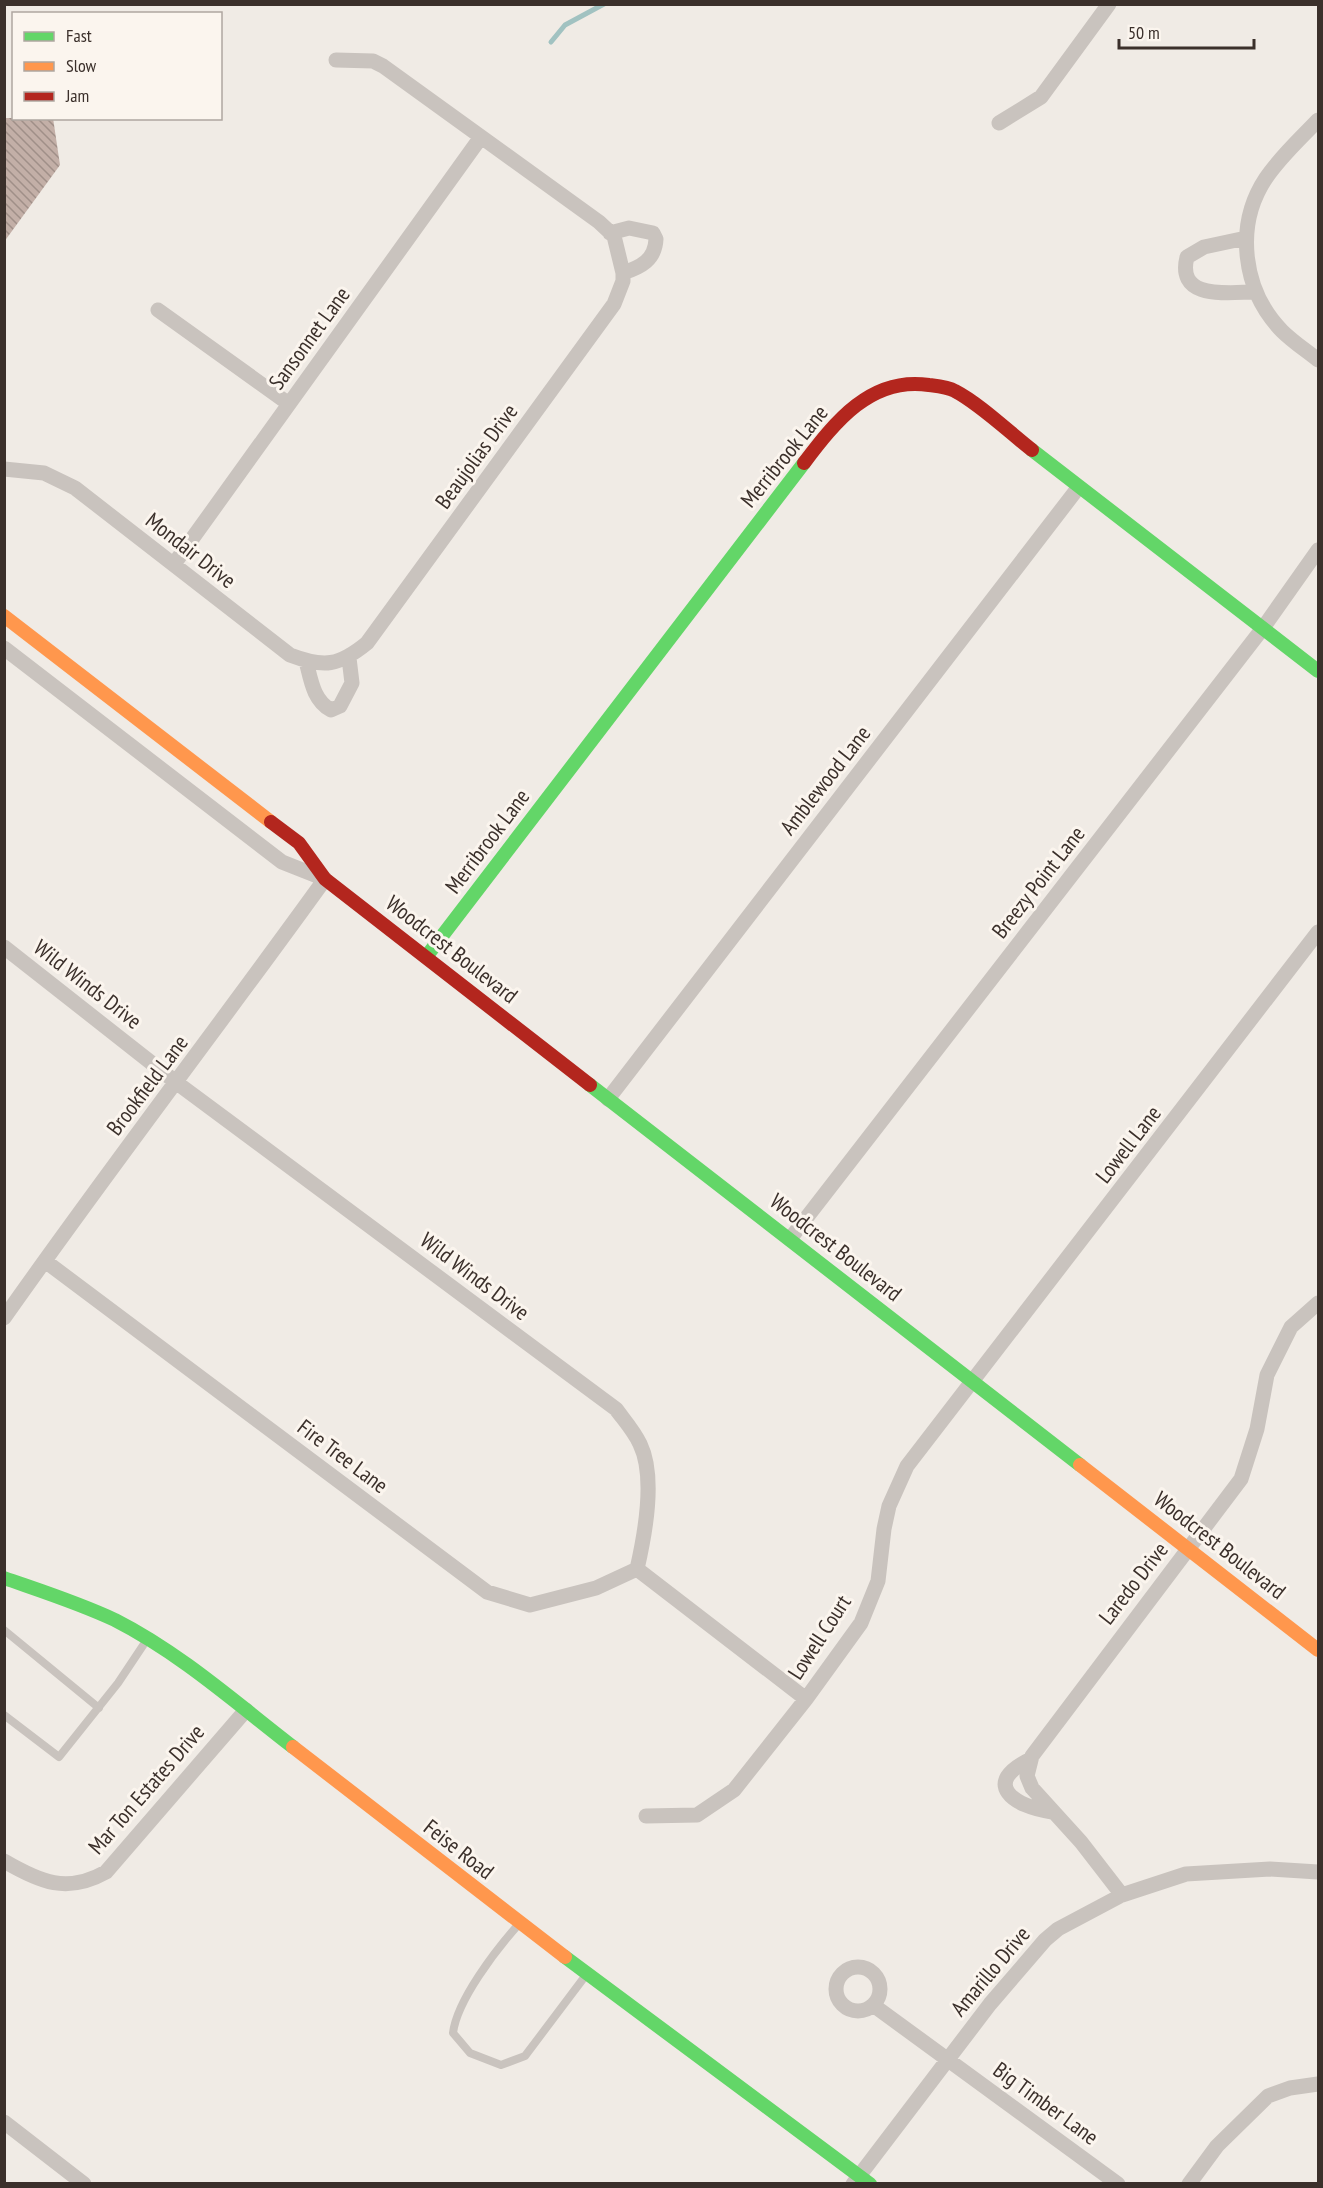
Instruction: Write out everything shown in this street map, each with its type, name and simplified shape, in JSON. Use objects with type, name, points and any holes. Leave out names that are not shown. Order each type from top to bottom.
[{"type":"street","points":[[999,123],[1041,98],[1109,4]]},
{"type":"street","name":"Beaujolias Drive","points":[[336,60],[373,61],[383,66],[599,222],[614,236],[623,273],[623,281],[614,304],[367,643],[350,658]]},
{"type":"street","points":[[1318,120],[1265,179],[1255,197],[1246,238],[1250,277],[1268,314],[1283,332],[1318,360]]},
{"type":"street","name":"Sansonnet Lane","points":[[174,564],[481,137]]},
{"type":"street","points":[[610,233],[639,229],[653,233],[656,239],[651,258],[640,268],[623,273]]},
{"type":"street","points":[[1246,238],[1204,247],[1187,257],[1184,267],[1189,281],[1198,289],[1215,292],[1256,291]]},
{"type":"street","points":[[158,310],[289,404]]},
{"type":"street","name":"Merribrook Lane","points":[[426,957],[835,422],[865,397],[901,382],[919,382],[955,391],[1318,671]]},
{"type":"street","name":"Mondair Drive","points":[[4,470],[44,473],[75,488],[290,655],[306,661],[328,664],[350,658]]},
{"type":"street","name":"Amblewood Lane","points":[[608,1099],[1078,488]]},
{"type":"street","name":"Breezy Point Lane","points":[[790,1239],[1263,628],[1318,550]]},
{"type":"street","name":"Woodcrest Boulevard","points":[[4,616],[299,843],[326,879],[1318,1650]]},
{"type":"street","name":"Woodcrest Boulevard","points":[[4,648],[282,862],[326,879]]},
{"type":"street","points":[[306,661],[313,691],[323,705],[331,710],[340,706],[352,683],[350,658]]},
{"type":"street","name":"Brookfield Lane","points":[[4,1318],[326,879]]},
{"type":"street","name":"Lowell Lane","points":[[971,1381],[1318,934]]},
{"type":"street","name":"Wild Winds Drive","points":[[4,947],[177,1083],[616,1409],[641,1445],[646,1473],[646,1530],[637,1569]]},
{"type":"street","name":"Fire Tree Lane","points":[[45,1261],[487,1592],[530,1605],[596,1588],[637,1569]]},
{"type":"street","name":"Laredo Drive","points":[[1052,1812],[1017,1803],[1007,1790],[1006,1778],[1012,1768],[1031,1759],[1105,1656],[1241,1479],[1257,1429],[1267,1375],[1291,1327],[1318,1303]]},
{"type":"street","name":"Lowell Court","points":[[646,1816],[697,1815],[734,1790],[806,1699],[861,1623],[878,1581],[884,1529],[890,1506],[907,1466],[971,1381]]},
{"type":"street","points":[[637,1569],[806,1699]]},
{"type":"street","name":"Feise Road","points":[[4,1578],[69,1600],[116,1621],[196,1671],[519,1923],[861,2181]]},
{"type":"street","name":"Mar Ton Estates Drive","points":[[4,1861],[38,1879],[57,1885],[93,1879],[106,1872],[246,1710]]},
{"type":"street","points":[[1031,1759],[1027,1776],[1029,1782],[1052,1812],[1081,1842],[1122,1895]]},
{"type":"street","name":"Amarillo Drive","points":[[861,2181],[948,2059],[1045,1940],[1059,1929],[1122,1895],[1186,1874],[1270,1869],[1318,1872]]},
{"type":"street","name":"Big Timber Lane","points":[[873,2006],[1118,2184]]},
{"type":"street","points":[[1189,2184],[1217,2146],[1268,2096],[1290,2088],[1318,2084]]},
{"type":"street","points":[[4,2122],[84,2184]]},
{"type":"lane","points":[[4,1630],[99,1708]]},
{"type":"lane","points":[[4,1715],[59,1757],[99,1708],[147,1640]]},
{"type":"lane","points":[[519,1923],[454,2018],[453,2033],[470,2053],[501,2065],[525,2055],[587,1974]]},
{"type":"building","points":[[4,118],[53,120],[60,165],[4,242]]},
{"type":"waterway","points":[[551,42],[565,25],[604,4]]},
{"type":"traffic: fast","points":[[1032,450],[1318,671]]},
{"type":"traffic: fast","points":[[426,957],[804,463]]},
{"type":"traffic: fast","points":[[590,1085],[1080,1465]]},
{"type":"traffic: fast","points":[[4,1578],[88,1608],[139,1633],[207,1679],[293,1747]]},
{"type":"traffic: fast","points":[[565,1957],[870,2184]]},
{"type":"traffic: slow","points":[[4,616],[271,822]]},
{"type":"traffic: slow","points":[[1080,1465],[1318,1650]]},
{"type":"traffic: slow","points":[[293,1747],[565,1957]]},
{"type":"traffic: jam","points":[[804,463],[828,432],[856,405],[889,388],[908,384],[939,386],[955,391],[985,411],[1032,450]]},
{"type":"traffic: jam","points":[[271,822],[299,843],[325,879],[590,1085]]}]
